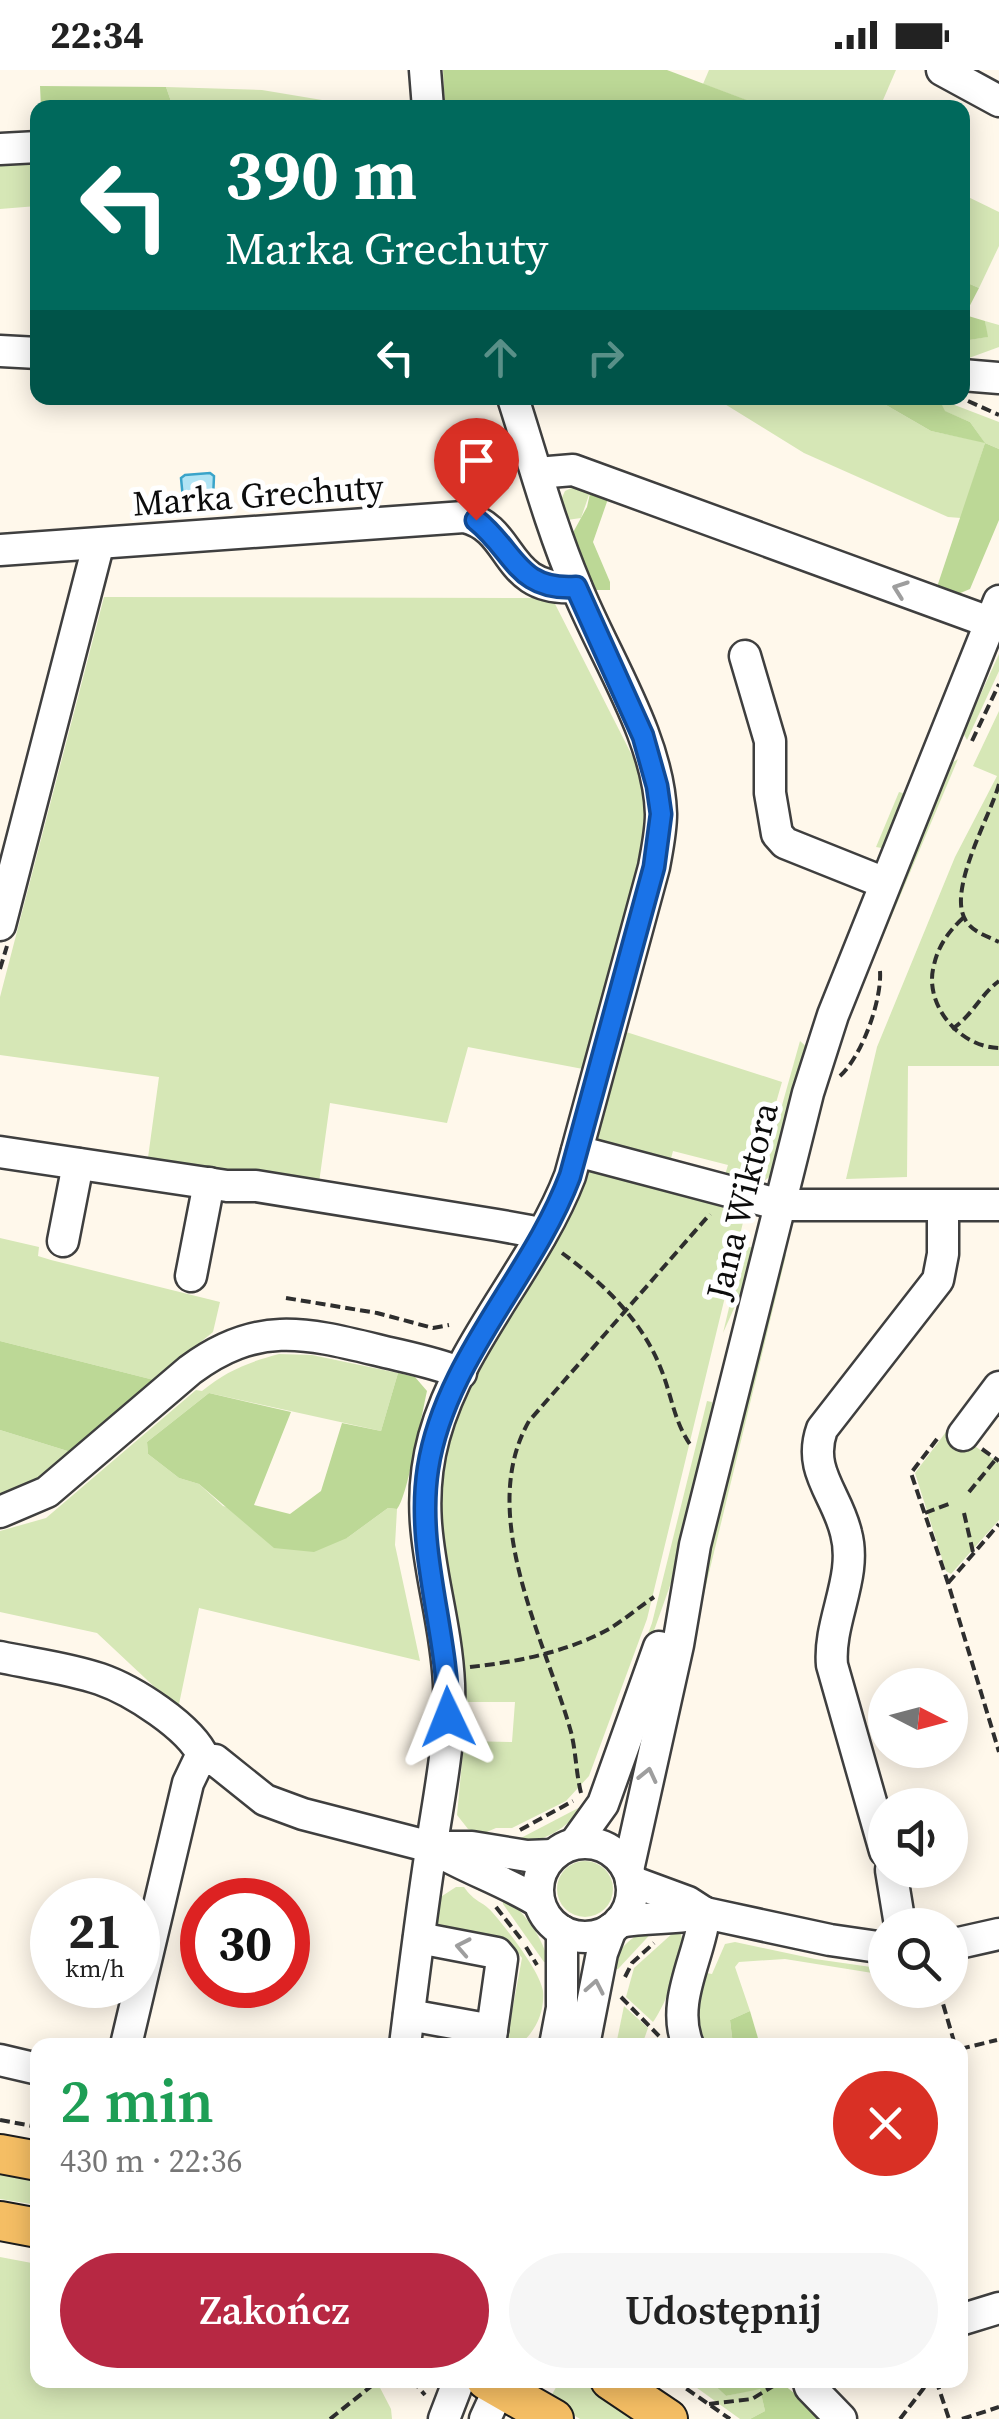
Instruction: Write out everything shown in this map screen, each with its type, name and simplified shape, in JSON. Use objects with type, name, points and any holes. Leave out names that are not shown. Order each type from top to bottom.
[{"type":"main road","points":[[0,2154],[30,2160]]},
{"type":"main road","points":[[0,2221],[30,2227]]},
{"type":"main road","points":[[622,2388],[668,2419]]},
{"type":"main road","points":[[494,2392],[554,2419]]},
{"type":"street","points":[[425,70],[427,100]]},
{"type":"street","points":[[942,70],[999,101]]},
{"type":"street","points":[[0,149],[30,147]]},
{"type":"street","points":[[0,350],[30,352]]},
{"type":"street","points":[[973,382],[999,400]]},
{"type":"street","points":[[406,2032],[445,1753],[448,1684],[424,1505],[434,1439],[461,1372],[563,1194],[654,867],[661,814],[643,736],[576,587],[515,405]]},
{"type":"street","name":"Jana Wiktora","points":[[537,474],[573,470],[997,612],[884,883],[808,1092],[696,1545],[629,1876]]},
{"type":"street","name":"Marka Grechuty","points":[[0,550],[464,517],[486,528],[532,581],[546,586],[576,587]]},
{"type":"street","points":[[0,925],[98,546]]},
{"type":"street","points":[[745,656],[770,741],[768,775],[777,834],[785,843],[884,883]]},
{"type":"street","points":[[577,1151],[780,1205],[999,1205]]},
{"type":"street","points":[[0,1152],[209,1183],[256,1186],[497,1224],[530,1230],[540,1237]]},
{"type":"street","points":[[64,1242],[78,1164]]},
{"type":"street","points":[[192,1276],[209,1183]]},
{"type":"street","points":[[868,1791],[832,1665],[832,1642],[848,1555],[846,1533],[818,1465],[816,1448],[822,1430],[938,1280],[943,1254],[943,1206]]},
{"type":"street","points":[[0,1512],[47,1492],[208,1356],[246,1338],[283,1333],[313,1335],[461,1372]]},
{"type":"street","points":[[951,1436],[999,1388]]},
{"type":"street","name":"Jana Wiktora","points":[[564,1849],[603,1804],[696,1545]]},
{"type":"street","points":[[0,1657],[102,1680],[157,1710],[198,1743],[204,1758]]},
{"type":"street","points":[[128,2038],[188,1783],[196,1764],[204,1758],[215,1760],[239,1782],[282,1808],[431,1847],[472,1847],[528,1856],[588,1842],[612,1851],[629,1876],[706,1914]]},
{"type":"street","points":[[431,1847],[539,1902],[552,1924],[562,1931],[586,1937],[644,1917],[686,1918],[706,1914],[868,1946]]},
{"type":"street","points":[[539,1902],[540,1876],[564,1849]]},
{"type":"street","points":[[564,2038],[615,1926],[630,1903],[629,1876]]},
{"type":"street","points":[[672,2038],[706,1914]]},
{"type":"street","points":[[561,2038],[562,1931]]},
{"type":"street","points":[[968,1941],[999,1934]]},
{"type":"street","points":[[406,2032],[491,2038],[502,1959],[497,1953],[419,1938]]},
{"type":"street","points":[[406,2032],[431,2038]]},
{"type":"street","points":[[0,2060],[30,2067]]},
{"type":"street","points":[[968,2318],[999,2308]]},
{"type":"street","points":[[444,2419],[457,2388]]},
{"type":"street","points":[[811,2388],[840,2419]]},
{"type":"path","points":[[973,382],[999,415]]},
{"type":"path","points":[[999,784],[978,834],[961,893],[964,918],[973,928],[999,942]]},
{"type":"path","points":[[988,811],[999,814]]},
{"type":"path","points":[[964,918],[950,930],[932,978],[940,1008],[952,1028],[968,1039],[999,1048]]},
{"type":"path","points":[[838,1078],[855,1062],[881,986],[879,961]]},
{"type":"path","points":[[952,1028],[966,1020],[985,992],[999,980]]},
{"type":"path","points":[[512,1834],[582,1796],[572,1735],[513,1545],[510,1505],[515,1453],[529,1420],[730,1192]]},
{"type":"path","points":[[540,1237],[590,1274],[627,1311],[662,1370],[678,1429],[692,1447]]},
{"type":"path","points":[[286,1298],[376,1313],[432,1328],[449,1325]]},
{"type":"path","points":[[951,1436],[911,1473],[999,1752]]},
{"type":"path","points":[[969,1492],[996,1458]]},
{"type":"path","points":[[925,1513],[949,1504]]},
{"type":"path","points":[[964,1513],[974,1553]]},
{"type":"path","points":[[948,1583],[999,1524]]},
{"type":"path","points":[[462,1668],[545,1654],[609,1629],[654,1597]]},
{"type":"path","points":[[492,1902],[544,1971]]},
{"type":"path","points":[[624,1980],[632,1963],[660,1938]]},
{"type":"path","points":[[616,2010],[620,1996],[667,2038]]},
{"type":"path","points":[[945,2008],[955,2038]]},
{"type":"path","points":[[968,2045],[997,2040]]},
{"type":"path","points":[[0,2120],[30,2126]]},
{"type":"path","points":[[330,2419],[369,2388]]},
{"type":"path","points":[[686,2388],[730,2419]]},
{"type":"path","points":[[709,2404],[752,2399],[769,2388]]},
{"type":"path","points":[[900,2419],[926,2388]]},
{"type":"path","points":[[936,2388],[949,2419]]},
{"type":"path","points":[[962,2419],[999,2407]]},
{"type":"green space","points":[[443,70],[667,70],[746,100],[445,100]]},
{"type":"green space","points":[[709,70],[896,70],[883,100],[746,100],[703,84]]},
{"type":"green space","points":[[40,86],[166,87],[171,100],[41,100]]},
{"type":"green space","points":[[166,87],[262,90],[322,100],[171,100]]},
{"type":"green space","points":[[30,156],[30,207],[0,209],[0,157]]},
{"type":"green space","points":[[970,198],[999,212],[999,246],[979,288],[970,284]]},
{"type":"green space","points":[[970,284],[979,288],[970,305]]},
{"type":"green space","points":[[970,316],[985,321],[988,337],[970,340]]},
{"type":"green space","points":[[985,321],[999,325],[999,347],[970,358],[970,340],[987,337]]},
{"type":"green space","points":[[726,405],[886,405],[931,431],[984,442],[970,422],[944,411],[942,405],[955,405],[999,422],[999,449],[985,443],[961,518],[948,517],[804,453]]},
{"type":"green space","points":[[886,405],[942,405],[945,411],[970,422],[985,443],[931,431]]},
{"type":"green space","points":[[985,443],[999,449],[999,520],[970,589],[958,594],[936,590]]},
{"type":"green space","points":[[576,486],[591,489],[581,518],[567,520],[560,502],[565,491]]},
{"type":"green space","points":[[591,489],[609,496],[593,542],[610,590],[588,590],[570,538],[587,507]]},
{"type":"green space","points":[[104,597],[552,598],[642,775],[642,846],[635,884],[583,1069],[468,1047],[447,1123],[330,1103],[318,1190],[147,1165],[159,1077],[0,1055],[0,997]]},
{"type":"green space","points":[[999,654],[999,671],[967,740],[963,733]]},
{"type":"green space","points":[[999,711],[999,1066],[908,1066],[907,1177],[846,1179],[877,1047],[955,857],[997,776],[973,766]]},
{"type":"green space","points":[[958,759],[874,958],[871,957],[947,766]]},
{"type":"green space","points":[[899,792],[906,794],[887,849],[876,847]]},
{"type":"green space","points":[[620,1030],[782,1082],[752,1186],[729,1182],[725,1175],[728,1165],[673,1151],[669,1166],[602,1145],[596,1135]]},
{"type":"green space","points":[[800,1041],[809,1049],[776,1172],[760,1184]]},
{"type":"green space","points":[[589,1170],[746,1210],[647,1619],[589,1776],[566,1801],[512,1828],[496,1828],[482,1834],[468,1829],[457,1815],[464,1741],[512,1742],[515,1702],[467,1702],[436,1546],[438,1481],[447,1438],[467,1384],[581,1177]]},
{"type":"green space","points":[[0,1238],[39,1247],[38,1256],[51,1260],[220,1302],[213,1332],[154,1380],[0,1341]]},
{"type":"green space","points":[[756,1248],[748,1277],[723,1333],[743,1249]]},
{"type":"green space","points":[[779,1253],[786,1255],[652,1808],[716,1511]]},
{"type":"green space","points":[[0,1341],[154,1380],[74,1453],[0,1430]]},
{"type":"green space","points":[[279,1354],[312,1355],[398,1373],[381,1431],[209,1393],[147,1442],[148,1454],[179,1478],[199,1484],[223,1506],[347,1538],[388,1508],[397,1509],[395,1545],[420,1661],[199,1608],[178,1709],[97,1633],[0,1612],[0,1531],[46,1518],[196,1390],[202,1391],[238,1368]]},
{"type":"green space","points":[[398,1373],[415,1377],[427,1391],[401,1502],[397,1509],[388,1508],[347,1538],[314,1552],[274,1548],[199,1484],[179,1478],[148,1454],[147,1442],[209,1393],[291,1412],[254,1505],[290,1514],[321,1491],[342,1423],[381,1431]]},
{"type":"green space","points":[[707,1401],[712,1402],[712,1426],[688,1535],[598,1788],[594,1780],[652,1623]]},
{"type":"green space","points":[[949,1428],[999,1463],[999,1520],[951,1574],[946,1571],[915,1473]]},
{"type":"green space","points":[[0,1430],[74,1453],[30,1487],[0,1497]]},
{"type":"green space","points":[[584,1805],[554,1832],[516,1845],[519,1839]]},
{"type":"green space","points":[[585,1861],[605,1869],[613,1889],[605,1909],[585,1917],[565,1909],[557,1889],[565,1869]]},
{"type":"green space","points":[[456,1887],[464,1887],[492,1912],[536,1972],[543,1999],[534,2029],[526,2038],[502,2038],[511,2017],[522,1958],[510,1942],[429,1927],[439,1898]]},
{"type":"green space","points":[[502,1895],[532,1925],[549,1963],[544,1962],[503,1904]]},
{"type":"green space","points":[[658,1926],[618,1969],[610,1970],[628,1942]]},
{"type":"green space","points":[[674,1932],[681,1934],[681,1954],[669,1992],[653,2022],[626,1997],[634,1968]]},
{"type":"green space","points":[[735,1942],[868,1967],[868,1972],[785,1959],[739,1962],[735,1967],[750,2011],[730,2020],[732,2038],[702,2038],[695,2017],[694,2001],[701,1972],[712,1974],[725,1944]]},
{"type":"green space","points":[[624,2006],[648,2028],[644,2038],[617,2038]]},
{"type":"green space","points":[[750,2011],[758,2038],[732,2038],[730,2020]]},
{"type":"green space","points":[[0,2165],[30,2171],[30,2204],[0,2199]]},
{"type":"green space","points":[[0,2257],[30,2263],[30,2388],[380,2388],[392,2419],[0,2419]]},
{"type":"green space","points":[[556,2388],[593,2388],[641,2419],[580,2419],[549,2400]]},
{"type":"green space","points":[[697,2388],[718,2388],[726,2396],[760,2388],[765,2411],[750,2419],[740,2419]]},
{"type":"green space","points":[[718,2388],[788,2388],[826,2419],[750,2419],[765,2411],[760,2389],[726,2396]]},
{"type":"water","points":[[210,473],[214,476],[213,499],[183,499],[181,478]]},
{"type":"route","points":[[448,1717],[446,1656],[432,1585],[424,1505],[434,1439],[461,1372],[554,1214],[570,1176],[654,867],[661,814],[643,736],[576,587],[560,588],[532,581],[476,520]]}]
